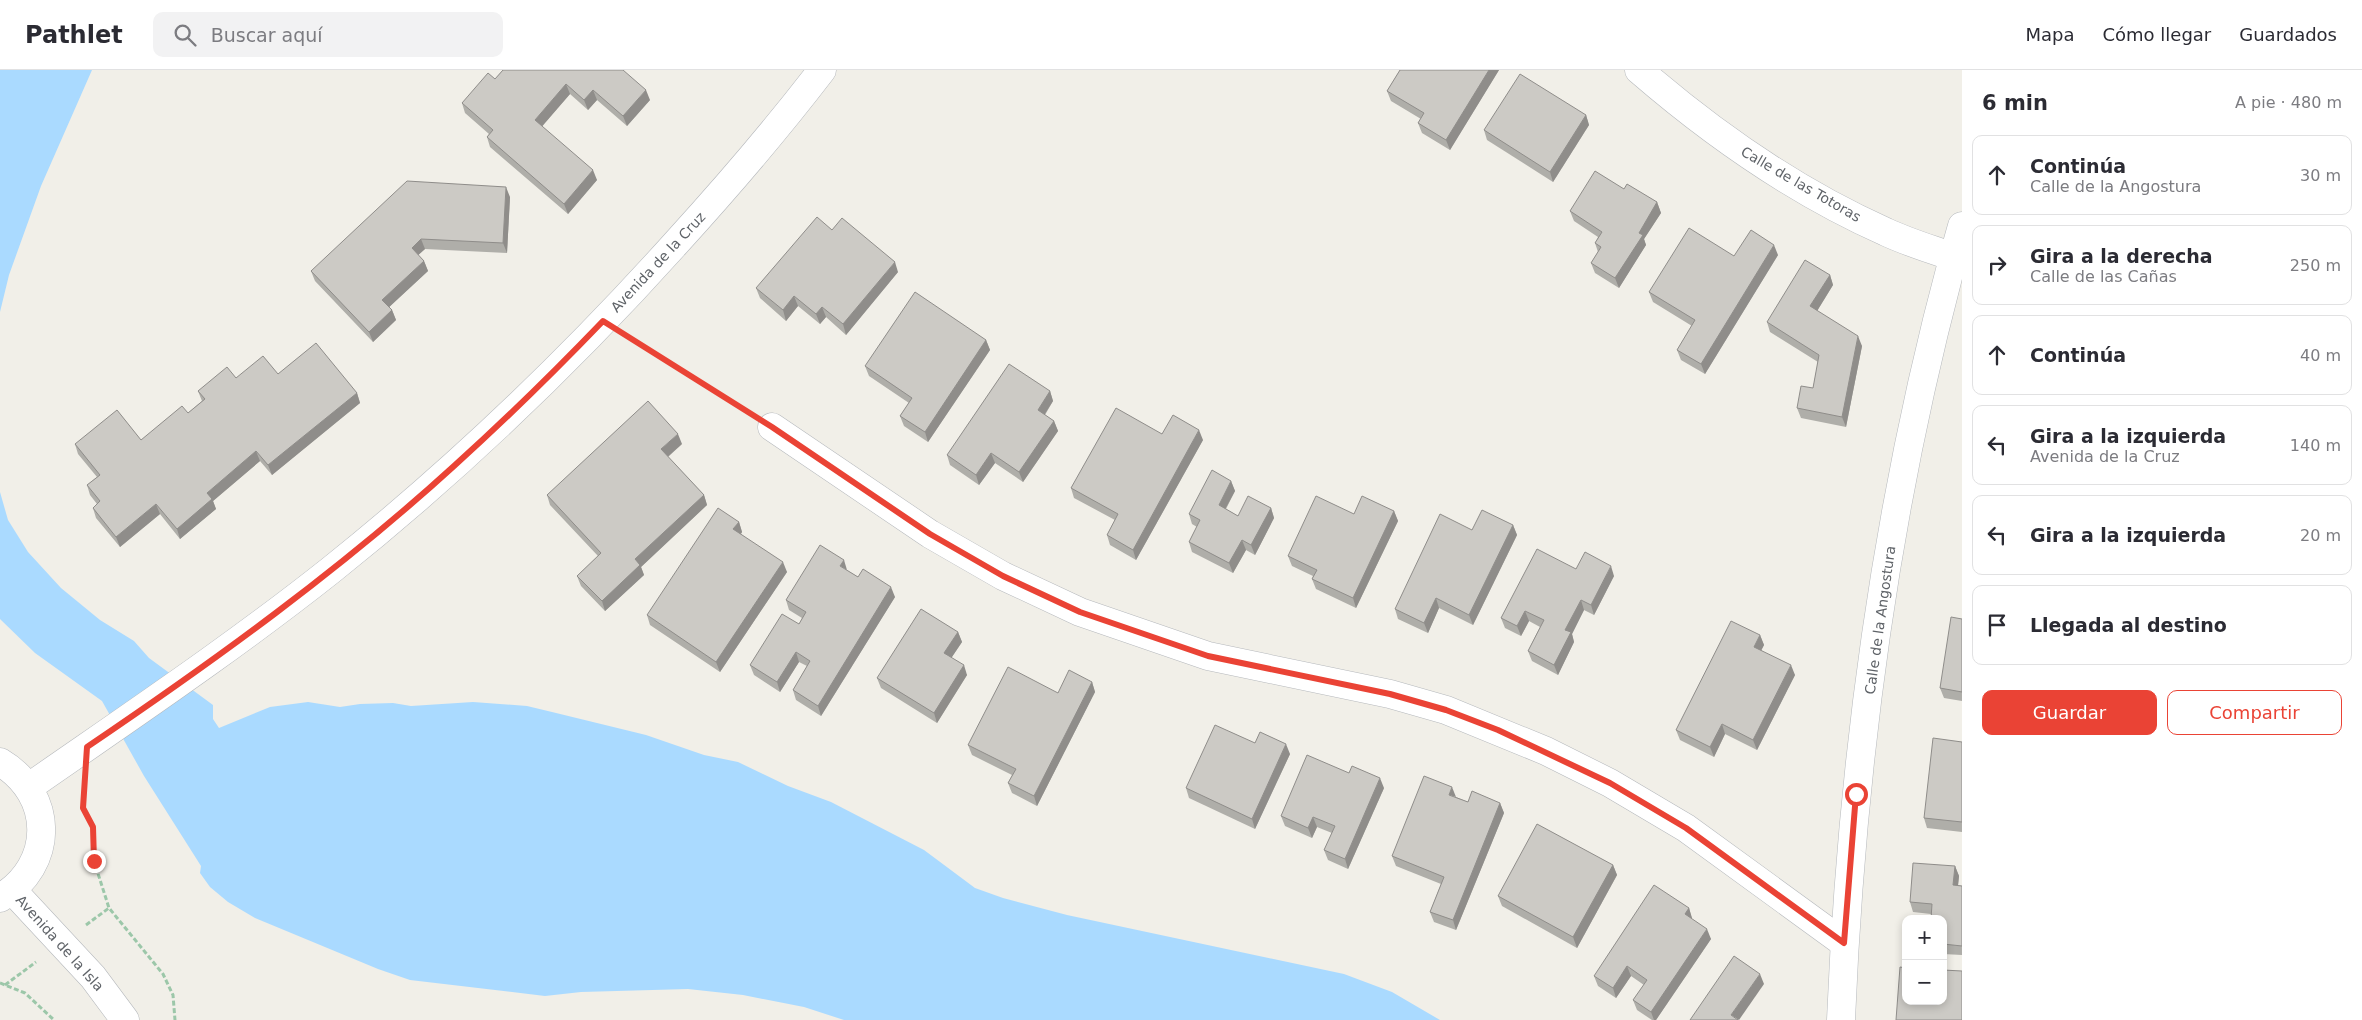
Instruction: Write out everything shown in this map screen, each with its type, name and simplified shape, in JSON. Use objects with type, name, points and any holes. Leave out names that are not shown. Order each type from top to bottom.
[{"type":"street","name":"Avenida de la Cruz","points":[[29,787],[196,672],[332,569],[453,467],[544,382],[603,321],[718,197],[786,118],[822,70]]},
{"type":"street","name":"Calle de las Totoras","points":[[1639,70],[1679,104],[1760,163],[1886,232],[1953,257]]},
{"type":"street","name":"Calle de la Angostura","points":[[1841,1020],[1844,943],[1856,794],[1884,582],[1911,434],[1962,226]]},
{"type":"street","points":[[772,427],[930,534],[1003,576],[1080,612],[1208,656],[1390,694],[1446,710],[1546,752],[1610,783],[1686,828],[1844,943]]},
{"type":"street","points":[[0,762],[14,771],[29,787],[39,807],[42,830],[38,853],[29,874],[6,894]]},
{"type":"street","name":"Avenida de la Isla","points":[[6,894],[93,977],[124,1020]]},
{"type":"path","points":[[603,321],[772,427]]},
{"type":"path","points":[[95,741],[83,808],[93,827],[94,861],[98,877],[109,908],[162,974],[173,995],[175,1020]]},
{"type":"path","points":[[0,983],[25,993],[54,1020]]},
{"type":"water","points":[[0,70],[92,70],[41,186],[9,275],[0,312]]},
{"type":"water","points":[[0,492],[8,520],[28,552],[61,588],[100,620],[134,641],[149,658],[213,705],[213,719],[219,728],[270,707],[308,702],[340,707],[360,704],[393,703],[411,706],[473,702],[527,706],[646,735],[704,755],[738,762],[788,786],[831,802],[924,850],[975,888],[1003,898],[1067,915],[1344,974],[1392,992],[1440,1020],[844,1020],[804,1007],[743,995],[688,989],[581,992],[545,996],[410,980],[378,969],[255,918],[228,902],[210,887],[200,873],[201,866],[144,776],[102,701],[35,653],[0,619]]},
{"type":"building","points":[[503,70],[623,70],[646,90],[623,116],[593,90],[584,100],[566,84],[535,120],[593,170],[564,204],[487,137],[493,130],[462,103],[488,73],[495,79]]},
{"type":"building","points":[[1400,70],[1489,70],[1446,140],[1418,123],[1424,113],[1387,91]]},
{"type":"building","points":[[1520,74],[1586,115],[1550,172],[1484,130]]},
{"type":"building","points":[[1595,171],[1624,189],[1627,184],[1657,202],[1639,233],[1643,235],[1615,278],[1591,263],[1601,247],[1595,243],[1602,232],[1570,211]]},
{"type":"building","points":[[407,181],[506,187],[503,243],[421,239],[412,248],[424,261],[382,300],[392,310],[369,332],[311,271]]},
{"type":"building","points":[[817,217],[832,230],[842,218],[895,262],[843,324],[822,307],[816,314],[794,296],[783,310],[756,288]]},
{"type":"building","points":[[1689,228],[1734,256],[1751,230],[1774,245],[1701,364],[1677,350],[1695,320],[1649,292]]},
{"type":"building","points":[[1805,260],[1830,275],[1810,306],[1858,336],[1842,417],[1797,408],[1801,386],[1813,388],[1819,355],[1767,322]]},
{"type":"building","points":[[915,292],[986,340],[925,432],[900,416],[912,398],[865,366]]},
{"type":"building","points":[[316,343],[357,393],[268,465],[256,451],[207,493],[212,499],[177,529],[156,504],[116,537],[93,508],[100,501],[87,485],[100,475],[75,444],[117,410],[141,440],[182,406],[188,413],[205,399],[198,391],[227,367],[236,378],[263,356],[278,374]]},
{"type":"building","points":[[1009,364],[1050,391],[1038,410],[1054,421],[1019,472],[991,453],[976,475],[947,455]]},
{"type":"building","points":[[648,401],[678,434],[661,449],[704,495],[635,559],[640,565],[602,601],[577,576],[601,553],[547,495]]},
{"type":"building","points":[[1116,408],[1162,434],[1173,415],[1199,430],[1133,550],[1107,535],[1118,514],[1071,488]]},
{"type":"building","points":[[1212,470],[1231,481],[1219,505],[1238,516],[1248,496],[1271,508],[1251,545],[1242,540],[1229,563],[1189,542],[1200,520],[1189,514]]},
{"type":"building","points":[[1316,496],[1354,514],[1362,496],[1394,511],[1353,598],[1312,579],[1317,570],[1288,556]]},
{"type":"building","points":[[718,508],[739,522],[733,529],[783,562],[716,662],[647,615]]},
{"type":"building","points":[[1482,510],[1513,525],[1469,615],[1436,598],[1424,623],[1395,609],[1440,514],[1472,530]]},
{"type":"building","points":[[820,545],[844,560],[840,566],[858,577],[863,569],[891,587],[818,706],[793,690],[810,661],[796,652],[777,682],[750,665],[782,614],[799,624],[806,612],[786,600]]},
{"type":"building","points":[[1537,549],[1576,569],[1585,552],[1611,566],[1591,605],[1581,600],[1565,630],[1571,632],[1554,665],[1528,651],[1544,620],[1525,611],[1517,626],[1501,618]]},
{"type":"building","points":[[921,609],[958,632],[944,653],[964,665],[934,713],[877,678]]},
{"type":"building","points":[[1951,617],[1962,619],[1962,692],[1940,688]]},
{"type":"building","points":[[1731,621],[1760,635],[1754,647],[1791,665],[1753,740],[1722,724],[1710,747],[1676,730]]},
{"type":"building","points":[[1008,667],[1058,693],[1069,670],[1092,682],[1034,796],[1008,783],[1016,769],[968,745]]},
{"type":"building","points":[[1215,725],[1255,743],[1260,732],[1286,744],[1252,819],[1186,788]]},
{"type":"building","points":[[1933,738],[1962,742],[1962,822],[1924,818]]},
{"type":"building","points":[[1307,755],[1349,773],[1352,766],[1380,778],[1345,859],[1324,850],[1335,826],[1313,817],[1308,828],[1281,816]]},
{"type":"building","points":[[1424,776],[1452,787],[1449,795],[1468,802],[1472,791],[1500,803],[1453,920],[1430,912],[1444,877],[1392,856]]},
{"type":"building","points":[[1537,824],[1613,865],[1573,937],[1498,896]]},
{"type":"building","points":[[1913,863],[1955,866],[1953,885],[1962,886],[1962,946],[1947,944],[1947,915],[1931,915],[1932,904],[1910,902]]},
{"type":"building","points":[[1654,885],[1689,908],[1685,914],[1707,929],[1651,1012],[1633,1000],[1647,980],[1627,966],[1613,988],[1594,976]]},
{"type":"building","points":[[1734,956],[1760,974],[1731,1015],[1738,1020],[1690,1020]]},
{"type":"building","points":[[1900,967],[1902,967],[1902,1005],[1947,1005],[1947,970],[1962,971],[1962,1020],[1896,1020]]},
{"type":"route","points":[[94,861],[93,827],[83,808],[87,747],[196,672],[332,569],[453,467],[544,382],[603,321],[772,427],[930,534],[1003,576],[1080,612],[1208,656],[1390,694],[1446,710],[1498,730],[1610,783],[1686,828],[1844,943],[1856,794]]}]
